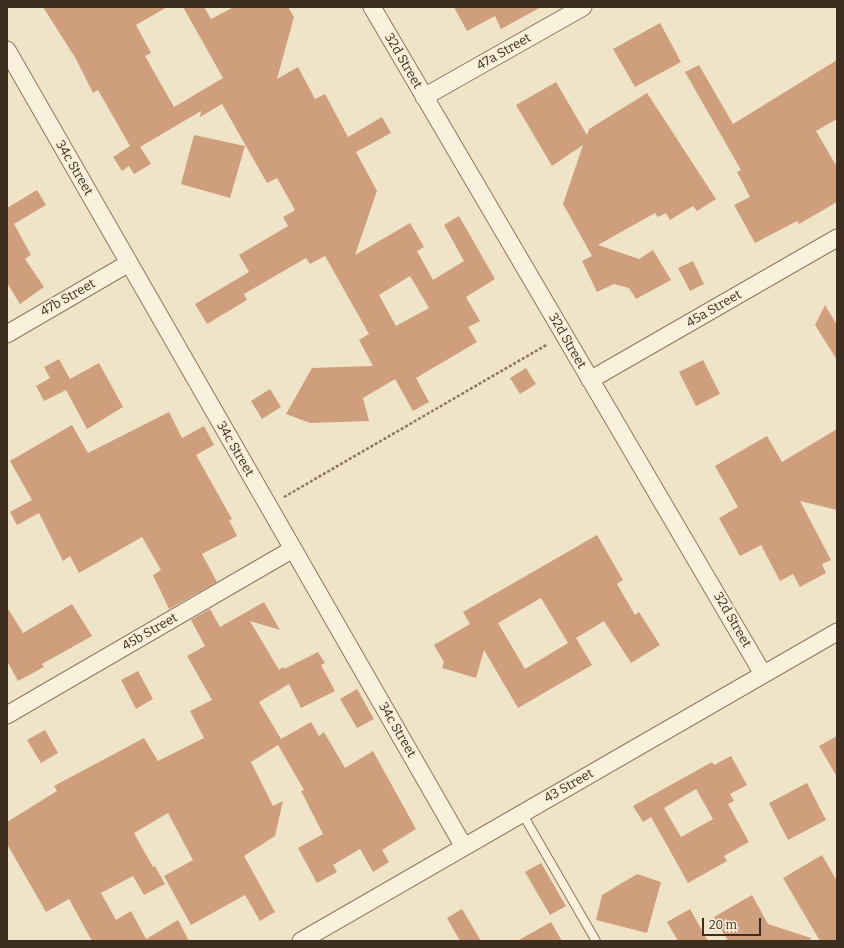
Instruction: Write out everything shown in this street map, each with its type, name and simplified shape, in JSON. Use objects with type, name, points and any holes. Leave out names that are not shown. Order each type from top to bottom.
[{"type":"street","name":"32d Street","points":[[372,7],[763,674]]},
{"type":"street","name":"47a Street","points":[[424,97],[583,7]]},
{"type":"street","name":"34c Street","points":[[7,50],[464,847]]},
{"type":"street","name":"45a Street","points":[[590,380],[837,238]]},
{"type":"street","name":"47b Street","points":[[7,334],[129,263]]},
{"type":"street","name":"45b Street","points":[[7,715],[293,549]]},
{"type":"street","name":"43 Street","points":[[301,941],[837,632]]},
{"type":"lane","points":[[522,813],[596,941]]},
{"type":"path","points":[[268,506],[564,335]]},
{"type":"building","points":[[43,7],[167,7],[136,25],[151,53],[145,56],[174,107],[223,78],[183,7],[204,7],[211,19],[234,7],[288,7],[294,17],[277,79],[298,67],[315,99],[325,94],[348,137],[382,117],[391,133],[356,152],[377,191],[355,255],[410,223],[424,247],[417,251],[433,280],[464,261],[444,225],[459,216],[495,279],[466,297],[480,321],[468,327],[477,342],[416,378],[429,402],[413,411],[395,379],[363,398],[369,421],[310,423],[286,414],[312,368],[373,366],[359,340],[369,334],[325,256],[310,264],[306,258],[244,294],[247,300],[207,324],[195,304],[249,272],[239,255],[288,226],[283,217],[295,210],[277,178],[267,183],[222,104],[200,117],[201,111],[140,147],[151,164],[134,174],[129,166],[122,171],[113,157],[130,146],[98,90],[93,93],[76,59]],"holes":[[[410,276],[429,308],[396,326],[379,295]]]},
{"type":"building","points":[[454,7],[541,7],[501,29],[495,16],[467,31]]},
{"type":"building","points":[[660,23],[681,62],[635,87],[613,49]]},
{"type":"building","points":[[837,60],[837,119],[816,131],[837,167],[837,202],[799,224],[797,221],[755,243],[734,205],[750,197],[737,172],[741,170],[685,72],[699,65],[733,124]]},
{"type":"building","points":[[556,82],[587,135],[589,129],[647,93],[716,199],[697,211],[693,206],[670,220],[666,213],[658,217],[655,213],[598,245],[639,259],[653,250],[671,280],[636,299],[629,288],[614,284],[597,292],[582,261],[592,256],[563,204],[583,145],[552,166],[516,105]]},
{"type":"building","points":[[194,135],[245,146],[230,198],[181,184]]},
{"type":"building","points":[[37,190],[46,205],[14,224],[31,255],[25,259],[44,287],[20,304],[7,283],[7,208]]},
{"type":"building","points":[[693,261],[704,284],[690,291],[678,268]]},
{"type":"building","points":[[825,305],[837,325],[837,360],[815,325]]},
{"type":"building","points":[[59,359],[70,379],[99,363],[123,407],[87,429],[66,390],[44,401],[36,386],[50,378],[44,367]]},
{"type":"building","points":[[703,360],[720,394],[696,406],[679,372]]},
{"type":"building","points":[[526,368],[536,384],[520,394],[510,378]]},
{"type":"building","points":[[270,389],[281,407],[262,419],[251,401]]},
{"type":"building","points":[[169,412],[182,438],[204,426],[214,445],[196,455],[232,519],[229,520],[237,536],[202,554],[217,582],[169,609],[153,575],[161,570],[142,537],[79,573],[70,556],[63,561],[39,513],[17,525],[10,512],[32,500],[10,461],[72,425],[88,453]]},
{"type":"building","points":[[837,429],[837,510],[800,501],[831,560],[822,564],[826,573],[800,587],[793,574],[780,581],[761,545],[740,556],[719,518],[738,507],[715,466],[767,436],[782,462]]},
{"type":"building","points":[[597,535],[623,580],[617,584],[635,615],[639,612],[660,645],[631,663],[604,621],[576,638],[592,665],[518,708],[484,650],[476,678],[442,668],[444,662],[434,645],[470,624],[463,612]],"holes":[[[541,598],[568,643],[525,669],[498,623]]]},
{"type":"building","points":[[264,602],[280,630],[250,621],[279,670],[318,652],[325,663],[321,665],[335,691],[301,708],[289,684],[259,702],[281,739],[311,722],[319,736],[324,732],[345,768],[373,751],[416,829],[382,850],[389,862],[373,872],[360,849],[333,865],[337,872],[317,883],[298,848],[323,834],[301,791],[304,790],[278,745],[251,762],[273,806],[283,801],[275,836],[244,856],[275,912],[260,921],[245,895],[191,925],[164,876],[193,860],[168,813],[134,833],[153,867],[155,866],[165,884],[144,895],[133,876],[101,893],[116,920],[131,911],[146,939],[178,920],[189,941],[92,941],[69,899],[46,912],[7,844],[7,822],[57,791],[54,786],[144,738],[158,761],[204,738],[190,711],[212,700],[187,656],[205,646],[191,620],[210,609],[220,627]]},
{"type":"building","points":[[72,604],[92,636],[42,664],[44,667],[18,681],[7,661],[7,607],[23,633]]},
{"type":"building","points":[[138,671],[153,699],[136,709],[121,680]]},
{"type":"building","points":[[357,689],[374,719],[357,728],[340,699]]},
{"type":"building","points":[[45,730],[58,753],[41,763],[27,740]]},
{"type":"building","points":[[837,736],[837,777],[819,746]]},
{"type":"building","points":[[731,756],[747,785],[730,794],[734,801],[728,804],[749,842],[724,856],[727,861],[688,883],[651,817],[643,822],[633,806],[712,762],[714,765]],"holes":[[[696,789],[713,819],[681,837],[664,808]]]},
{"type":"building","points":[[807,783],[826,820],[788,840],[769,803]]},
{"type":"building","points":[[822,855],[837,881],[837,941],[820,941],[783,878]]},
{"type":"building","points":[[541,863],[566,906],[550,915],[525,872]]},
{"type":"building","points":[[637,874],[661,882],[647,933],[596,920],[602,895]]},
{"type":"building","points":[[752,895],[768,924],[811,938],[810,941],[728,941],[714,917]]},
{"type":"building","points":[[462,909],[481,941],[460,941],[447,918]]},
{"type":"building","points":[[690,909],[708,941],[678,941],[667,922]]},
{"type":"building","points":[[551,922],[562,941],[517,941]]}]
